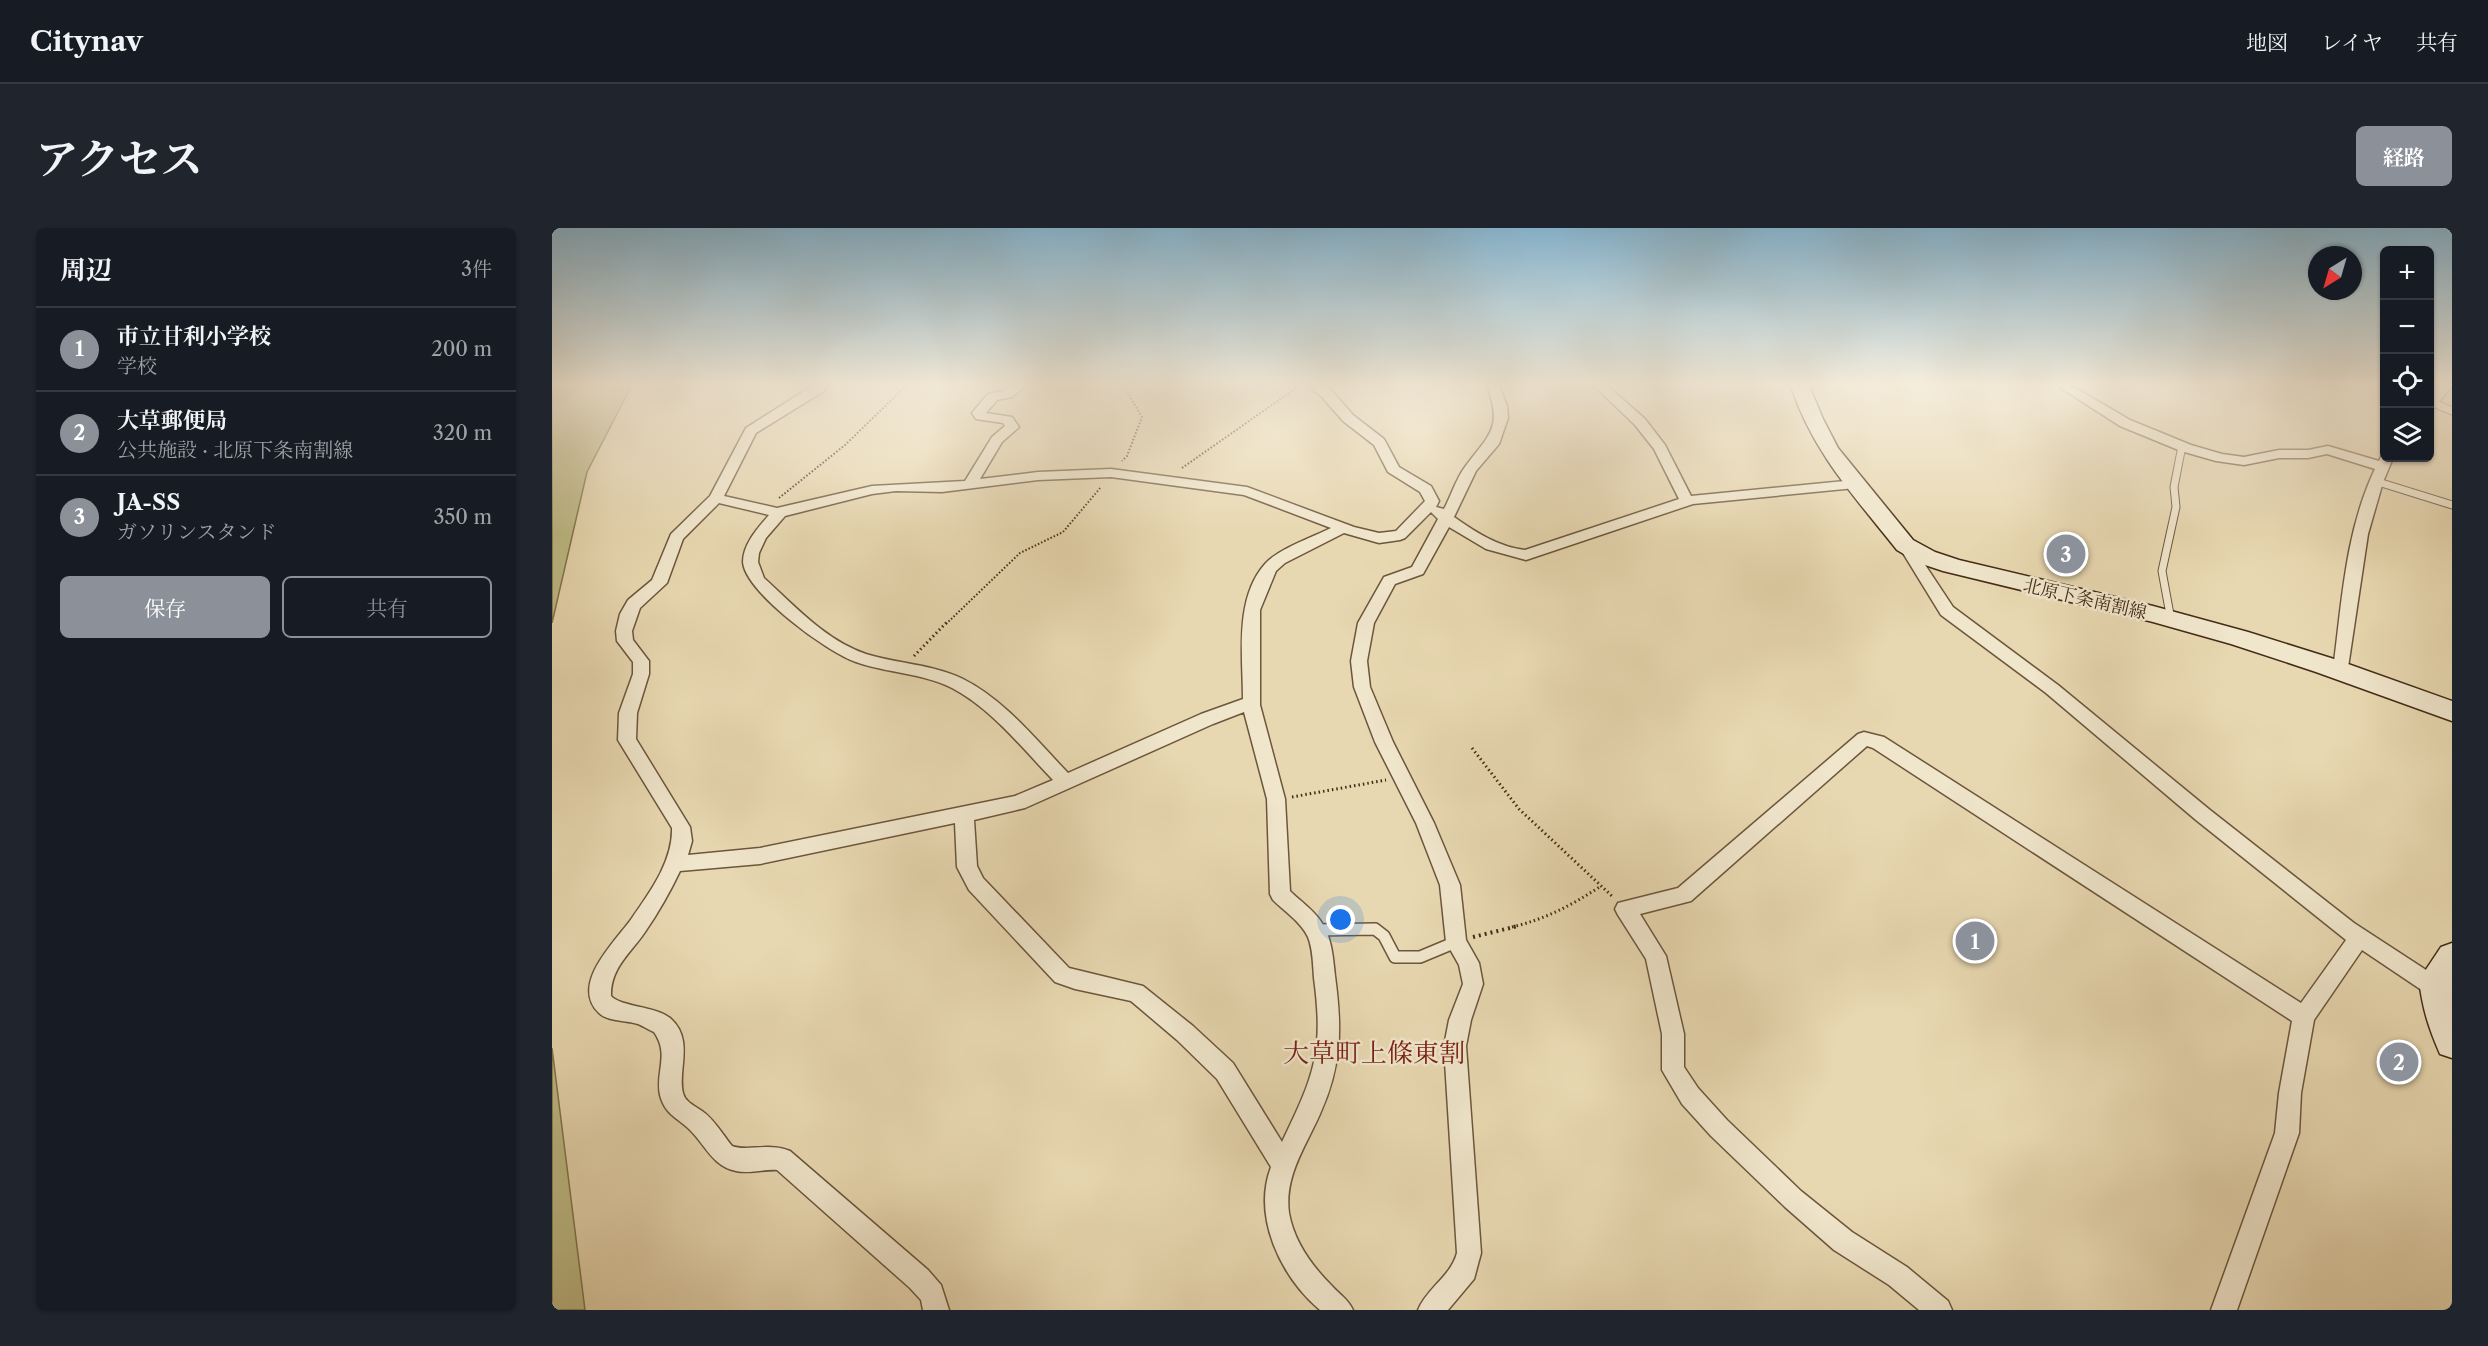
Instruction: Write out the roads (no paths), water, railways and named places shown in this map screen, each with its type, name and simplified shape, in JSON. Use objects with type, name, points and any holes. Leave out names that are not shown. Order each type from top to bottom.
[{"type":"main road","name":"北原下条南割線","points":[[1820,433],[1829,450],[1855,484],[1905,545],[1918,555],[1936,562],[2171,620],[2341,670],[2452,711]]},
{"type":"main road","points":[[2452,957],[2435,980],[2440,1014],[2452,1043]]},
{"type":"street","points":[[750,433],[716,498],[676,537],[659,582],[634,604],[624,631],[625,641],[641,661],[641,674],[628,713],[627,740],[681,827],[682,843],[674,864],[637,927],[608,964],[599,985],[600,999],[608,1008],[640,1015],[662,1025],[669,1035],[674,1052],[671,1093],[679,1109],[697,1121],[724,1154],[736,1160],[763,1157],[782,1159],[919,1279],[932,1294],[936,1310]]},
{"type":"street","points":[[969,485],[997,440],[1007,433]]},
{"type":"street","points":[[716,498],[772,512],[872,490],[969,485],[1038,476],[1111,473],[1247,491],[1343,528],[1379,538],[1400,535],[1432,501],[1426,489],[1393,469],[1379,442],[1368,433]]},
{"type":"street","points":[[1431,1310],[1465,1270],[1469,1253],[1455,1046],[1460,1020],[1473,984],[1469,963],[1456,942],[1450,885],[1402,776],[1384,742],[1362,687],[1359,661],[1366,623],[1389,581],[1418,570],[1470,470],[1492,444],[1496,433]]},
{"type":"street","points":[[1649,433],[1660,448],[1687,501]]},
{"type":"street","points":[[2151,433],[2221,458],[2244,461],[2279,454],[2308,454],[2328,450],[2381,468],[2358,545],[2341,670]]},
{"type":"street","points":[[1430,505],[1462,530],[1509,552],[1526,555],[1704,497],[1855,484]]},
{"type":"street","points":[[772,512],[752,550],[751,572],[758,581],[832,645],[849,654],[931,673],[958,684],[981,698],[1067,783]]},
{"type":"street","points":[[1340,1310],[1323,1297],[1291,1252],[1277,1219],[1276,1190],[1284,1166],[1320,1086],[1332,1031],[1316,930],[1280,894],[1276,800],[1251,703],[1252,610],[1264,578],[1280,560],[1343,528]]},
{"type":"street","points":[[1905,545],[1947,611],[2052,689],[2203,815],[2360,938],[2436,988]]},
{"type":"street","points":[[674,864],[760,856],[964,816],[1018,803],[1207,719],[1251,703]]},
{"type":"street","points":[[1939,1310],[1898,1276],[1843,1241],[1793,1199],[1719,1128],[1690,1096],[1673,1070],[1674,1034],[1656,956],[1625,909],[1684,895],[1864,739],[1878,742],[1893,751],[2304,1017]]},
{"type":"street","points":[[964,816],[968,867],[976,884],[1062,975],[1136,993],[1185,1033],[1225,1071],[1284,1166]]},
{"type":"street","points":[[2224,1310],[2287,1133],[2290,1093],[2304,1017],[2339,964],[2360,938]]},
{"type":"lane","points":[[2171,620],[2162,571],[2176,507],[2174,487],[2182,446]]},
{"type":"lane","points":[[2381,468],[2452,505]]},
{"type":"lane","points":[[1316,930],[1375,929],[1384,936],[1395,957],[1420,957],[1456,942]]},
{"type":"place","name":"JA-SS","points":[[2066,554]]},
{"type":"place","name":"市立甘利小学校","points":[[1975,941]]},
{"type":"place","name":"大草郵便局","points":[[2399,1062]]},
{"type":"district","name":"大草町上條東割","points":[[1374,1053]]}]
